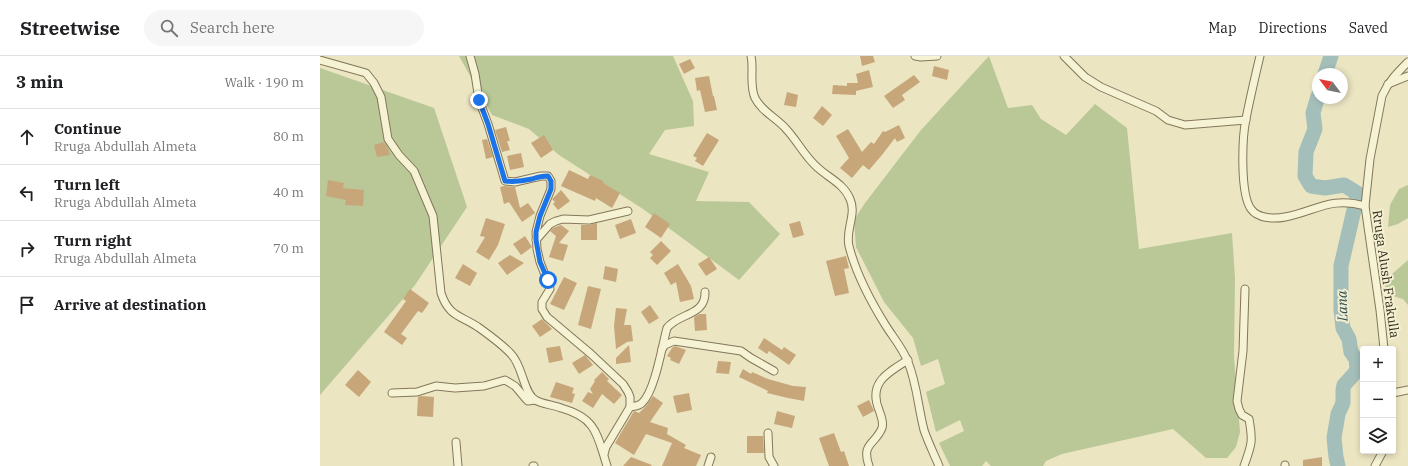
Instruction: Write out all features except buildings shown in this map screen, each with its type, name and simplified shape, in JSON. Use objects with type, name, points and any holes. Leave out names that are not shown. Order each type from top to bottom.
[{"type":"street","points":[[470,56],[475,74],[479,100],[488,124],[505,181],[515,182],[541,176],[548,176],[551,181],[551,189],[540,216],[536,232],[540,262],[550,289],[541,306],[543,312],[623,384],[630,397],[630,407],[606,447],[604,455]]},
{"type":"street","points":[[751,56],[753,75],[752,88],[755,98],[761,106],[786,129],[804,154],[818,168],[835,180],[847,192],[852,208],[848,235],[849,246],[858,272],[875,309],[908,360],[914,377],[924,429],[939,466]]},
{"type":"street","points":[[915,56],[921,58],[937,56]]},
{"type":"street","points":[[1064,56],[1085,77],[1101,87],[1156,111],[1168,120],[1185,125],[1246,120]]},
{"type":"street","name":"Rruga Alush Frakulla","points":[[1260,56],[1246,120],[1243,158],[1245,196],[1251,210],[1260,216],[1284,218],[1317,206],[1337,202],[1355,203],[1365,206],[1384,346]]},
{"type":"street","points":[[320,60],[366,73],[374,83],[381,97],[388,139],[399,155],[414,171],[433,216],[441,293],[445,304],[452,313],[477,326],[512,354],[519,363],[527,388],[535,400]]},
{"type":"street","points":[[1365,206],[1370,159],[1382,96],[1392,77],[1408,62]]},
{"type":"street","points":[[1388,84],[1408,76]]},
{"type":"street","points":[[536,240],[550,224],[556,221],[563,219],[589,220],[628,211]]},
{"type":"street","points":[[1244,466],[1251,448],[1252,437],[1249,419],[1242,415],[1238,409],[1237,401],[1243,351],[1245,289]]},
{"type":"street","points":[[630,407],[639,405],[646,398],[651,388],[668,326],[701,307],[705,301],[705,292]]},
{"type":"street","points":[[661,350],[665,345],[674,341],[741,350],[751,358],[774,371]]},
{"type":"street","points":[[869,466],[866,453],[870,444],[882,427],[883,421],[876,402],[875,394],[877,385],[882,378],[908,360]]},
{"type":"street","points":[[392,392],[417,392],[436,386],[455,388],[484,386],[505,380],[515,386],[528,401],[535,400],[573,411],[583,416],[592,425],[598,436],[607,466]]},
{"type":"street","points":[[1396,392],[1408,390]]},
{"type":"street","points":[[768,433],[769,457],[774,466]]},
{"type":"street","points":[[456,442],[458,466]]},
{"type":"street","points":[[1375,466],[1381,454]]},
{"type":"street","points":[[708,466],[711,457]]},
{"type":"green space","points":[[459,56],[673,56],[693,101],[694,126],[665,130],[649,154],[709,172],[696,201],[749,202],[780,234],[739,280],[643,209],[559,155],[529,129],[492,115]]},
{"type":"green space","points":[[989,56],[1008,108],[1032,105],[1041,119],[1066,135],[1095,104],[1127,128],[1139,249],[1232,233],[1235,278],[1234,357],[1240,432],[1236,447],[1227,458],[1206,458],[1173,429],[1062,454],[1046,461],[1043,466],[991,466],[986,461],[982,466],[950,466],[939,443],[964,431],[960,420],[936,432],[926,392],[945,384],[938,359],[921,366],[913,338],[884,302],[856,247],[854,220],[865,203],[921,130]]},
{"type":"green space","points":[[320,68],[434,108],[467,207],[415,285],[320,395]]},
{"type":"green space","points":[[1408,185],[1408,218],[1398,224],[1388,227],[1390,205],[1399,189]]},
{"type":"green space","points":[[1408,260],[1408,305],[1403,299],[1390,295],[1381,280],[1392,274]]},
{"type":"waterway","name":"Lana","points":[[1327,68],[1331,56]]},
{"type":"waterway","name":"Lana","points":[[1316,104],[1313,113],[1315,129],[1306,152],[1305,176],[1311,186],[1325,188],[1344,185],[1357,193],[1356,195]]},
{"type":"waterway","name":"Lana","points":[[1338,466],[1334,438],[1338,414],[1343,403],[1344,385],[1355,373],[1357,368],[1356,359],[1351,352],[1349,339],[1343,328],[1341,310],[1341,266],[1354,210]]},
{"type":"route","points":[[479,100],[488,124],[505,181],[515,182],[541,176],[548,176],[551,181],[551,189],[540,216],[536,232],[537,249],[540,262],[548,280]]}]
